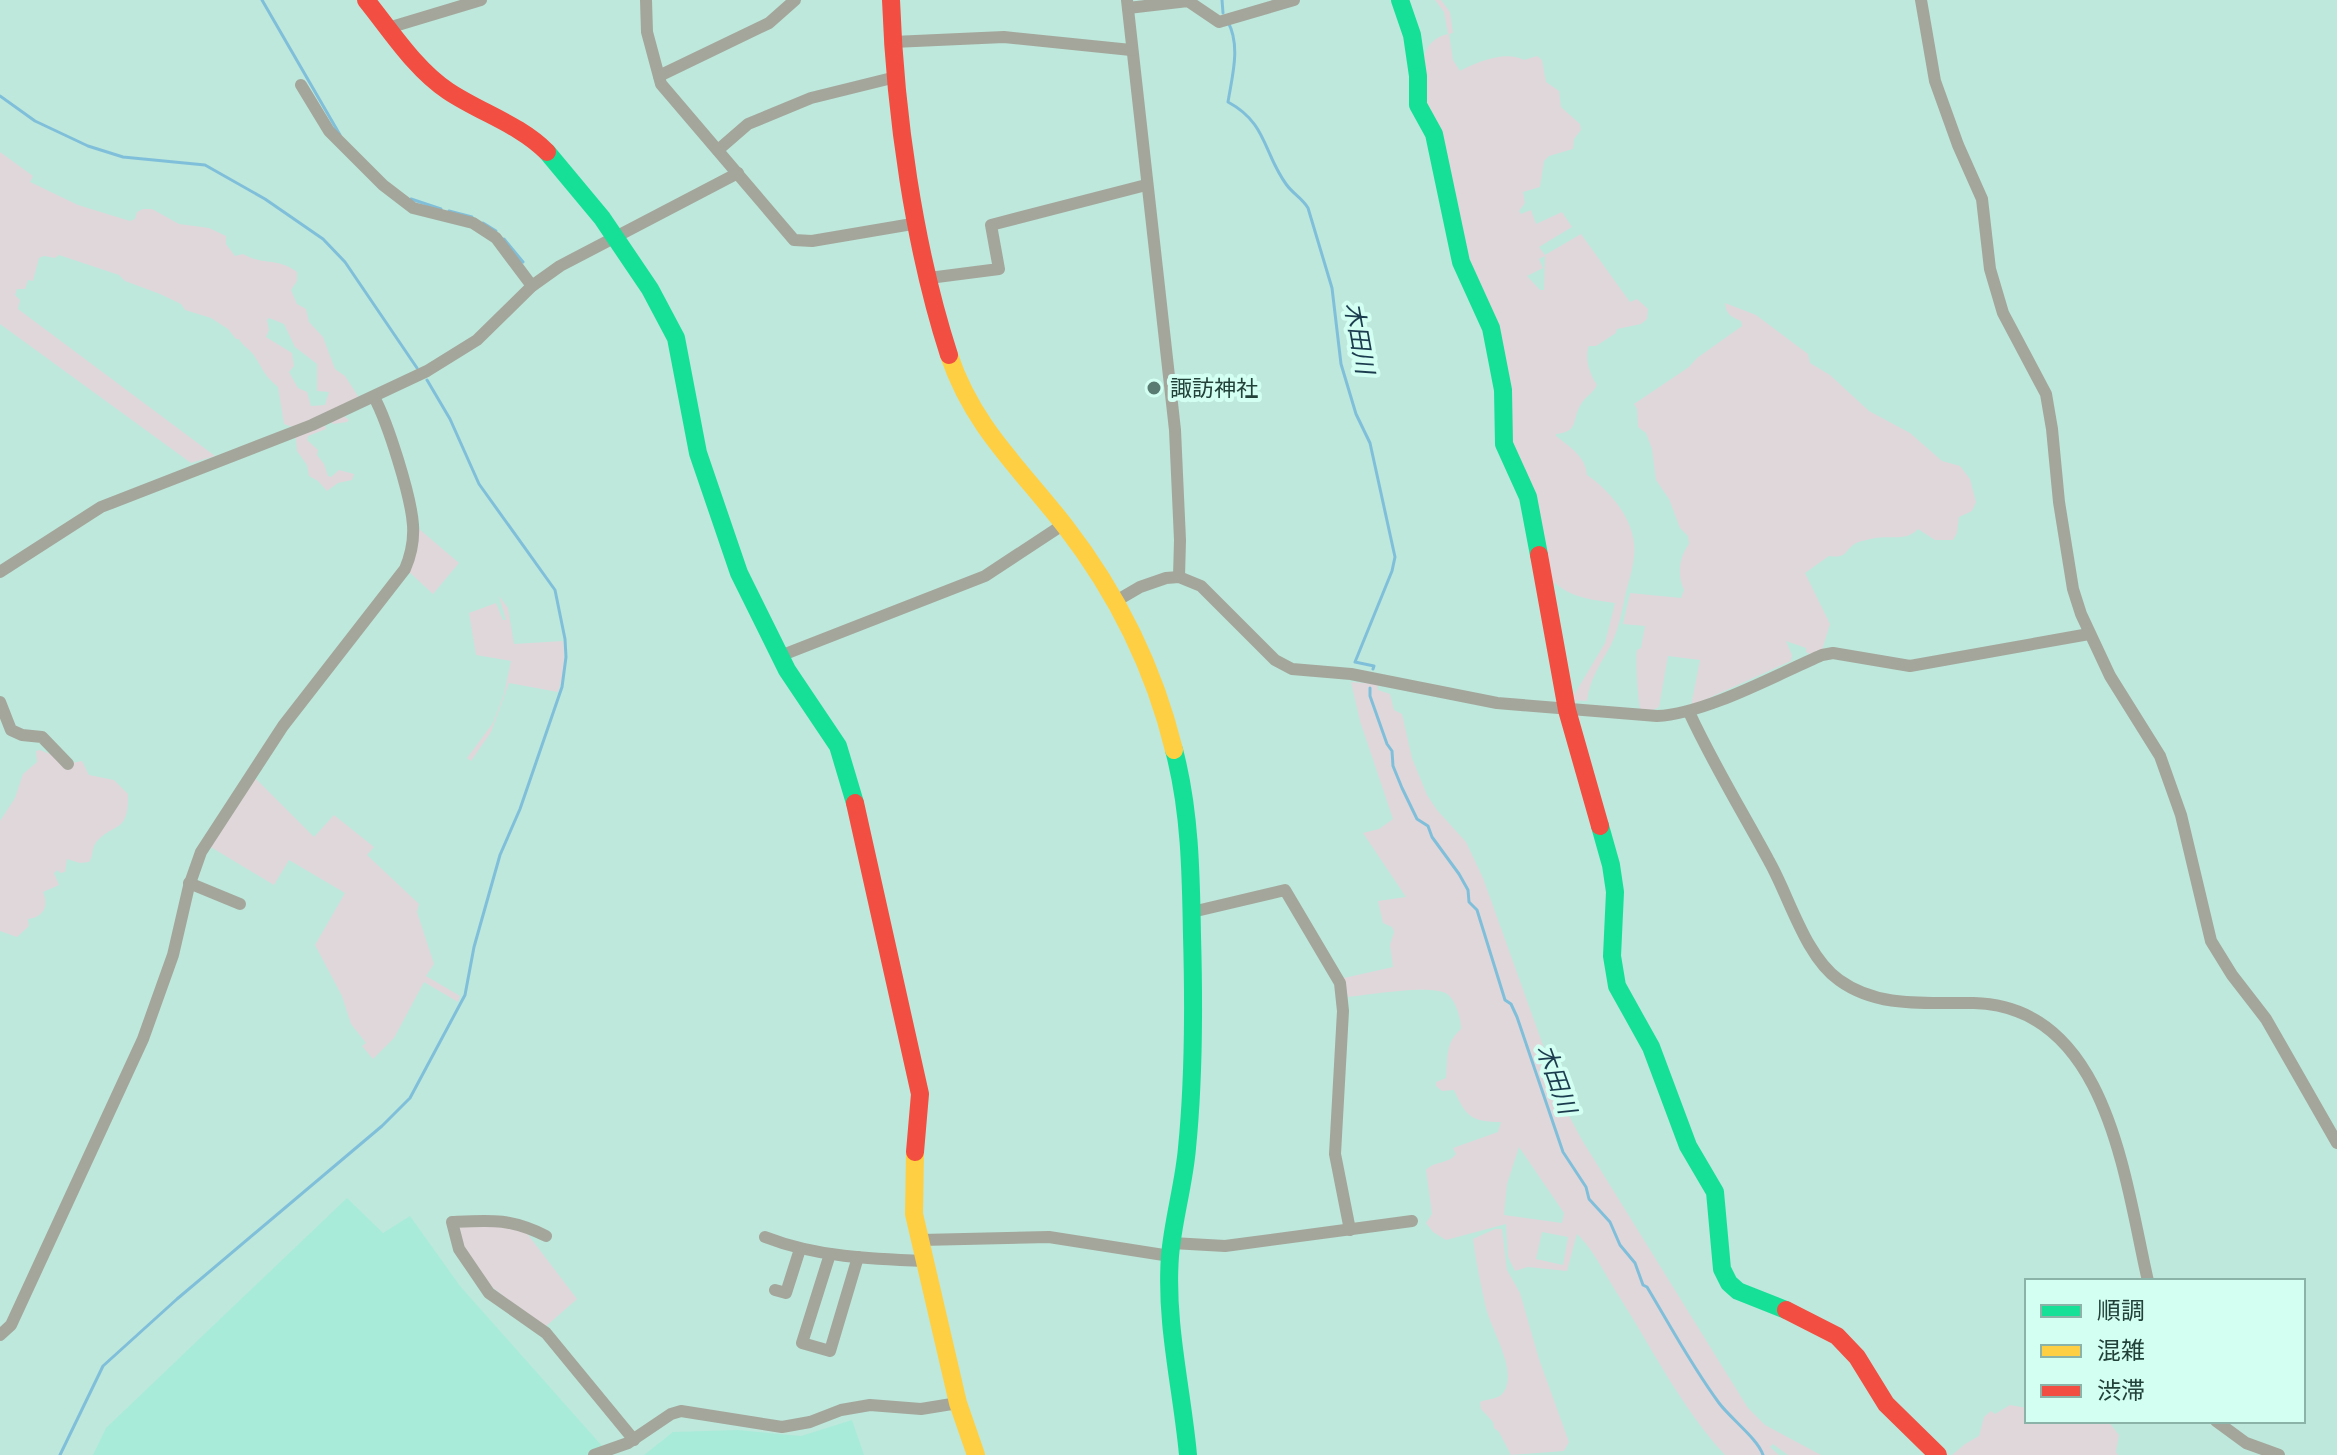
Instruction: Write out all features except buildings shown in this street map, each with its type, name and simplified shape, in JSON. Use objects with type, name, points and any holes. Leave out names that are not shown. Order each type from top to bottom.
[{"type":"street","points":[[366,0],[424,71],[448,91],[520,130],[540,145],[569,176],[659,303],[676,338],[698,453],[739,573],[780,656],[838,746],[859,817],[920,1094],[913,1179],[914,1214],[958,1403],[976,1455]]},
{"type":"street","points":[[388,28],[481,0]]},
{"type":"street","points":[[646,0],[647,32],[661,84],[794,240],[812,241],[918,223]]},
{"type":"street","points":[[659,76],[769,23],[795,0]]},
{"type":"street","points":[[891,0],[896,77],[918,223],[947,348],[966,398],[1005,456],[1064,524],[1116,601],[1151,675],[1173,742],[1186,809],[1192,912],[1192,1070],[1186,1153],[1171,1250],[1175,1365],[1188,1455]]},
{"type":"street","points":[[1179,577],[1175,430],[1128,4],[1188,1],[1219,22],[1294,0]]},
{"type":"street","points":[[1400,0],[1412,35],[1418,76],[1418,105],[1434,134],[1461,262],[1491,328],[1503,390],[1504,444],[1528,497],[1567,710],[1611,865],[1615,892],[1612,956],[1617,986],[1651,1047],[1688,1146],[1715,1192],[1722,1269],[1726,1277],[1738,1291],[1774,1304],[1837,1336],[1864,1366],[1886,1404],[1938,1455]]},
{"type":"street","points":[[1921,0],[1939,93],[1982,199],[1990,269],[2003,313],[2046,394],[2073,589],[2089,634],[2110,676],[2160,756],[2181,815],[2211,941],[2232,975],[2266,1019],[2337,1143]]},
{"type":"street","points":[[893,42],[1004,37],[1131,50]]},
{"type":"street","points":[[718,150],[748,124],[773,113],[811,98],[896,77]]},
{"type":"street","points":[[301,85],[329,131],[383,185],[413,208],[473,223],[485,230],[496,238],[532,286]]},
{"type":"street","points":[[0,572],[101,507],[302,429],[374,397],[463,351],[532,286],[560,266],[738,173]]},
{"type":"street","points":[[929,278],[999,269],[991,225],[1146,185]]},
{"type":"street","points":[[0,1335],[11,1325],[143,1039],[173,955],[189,883],[201,852],[283,726],[407,564],[413,536],[410,510],[384,418],[374,397]]},
{"type":"street","points":[[780,656],[985,576],[1064,524]]},
{"type":"street","points":[[1116,601],[1153,582],[1179,577],[1201,586],[1275,660],[1292,669],[1351,674],[1497,703],[1657,716],[1689,712],[1822,655],[1833,653],[1910,666],[2089,634]]},
{"type":"street","points":[[0,702],[11,730],[22,735],[42,737],[68,764]]},
{"type":"street","points":[[1689,712],[1712,762],[1769,859],[1809,941],[1838,979],[1885,1000],[1911,1004],[1978,1003],[2001,1007],[2045,1025],[2068,1044],[2113,1129],[2148,1279]]},
{"type":"street","points":[[189,883],[240,904]]},
{"type":"street","points":[[1192,912],[1285,890],[1340,983],[1343,1011],[1335,1154],[1350,1230]]},
{"type":"street","points":[[546,1236],[497,1219],[452,1222],[459,1249],[489,1293],[546,1333],[634,1440]]},
{"type":"street","points":[[921,1240],[1049,1237],[1171,1250],[1225,1246],[1412,1221]]},
{"type":"street","points":[[765,1237],[800,1249],[830,1254],[926,1261]]},
{"type":"street","points":[[775,1290],[786,1293],[800,1249]]},
{"type":"street","points":[[830,1254],[802,1343],[830,1351],[858,1257]]},
{"type":"street","points":[[594,1455],[634,1440],[671,1414],[681,1411],[782,1427],[870,1405],[921,1409],[958,1403]]},
{"type":"street","points":[[2219,1423],[2246,1443],[2279,1455]]},
{"type":"shaded area","points":[[1435,0],[1441,0],[1450,12],[1453,60],[1460,71],[1491,58],[1509,56],[1524,60],[1537,56],[1542,60],[1546,82],[1559,91],[1561,107],[1580,124],[1581,130],[1574,139],[1573,149],[1549,156],[1544,161],[1540,187],[1523,192],[1525,203],[1519,211],[1521,214],[1531,210],[1536,224],[1562,212],[1572,227],[1539,247],[1545,255],[1581,234],[1630,302],[1637,299],[1648,309],[1647,319],[1641,324],[1617,329],[1616,333],[1596,346],[1589,346],[1588,366],[1597,385],[1582,403],[1572,428],[1556,434],[1580,458],[1587,475],[1614,500],[1632,532],[1634,544],[1633,565],[1618,626],[1593,678],[1587,701],[1571,700],[1605,643],[1615,603],[1569,592],[1547,575],[1424,110],[1422,75],[1425,54],[1437,38],[1448,34],[1444,12]],"holes":[[[1545,256],[1544,290],[1540,290],[1527,276],[1543,268],[1539,259]]]},
{"type":"shaded area","points":[[0,152],[33,176],[30,182],[78,205],[130,221],[135,219],[137,212],[152,209],[179,224],[209,228],[226,236],[226,244],[235,256],[243,254],[290,267],[297,272],[297,281],[291,290],[297,304],[306,309],[309,322],[323,337],[335,369],[345,376],[358,396],[357,403],[343,415],[349,420],[347,422],[324,422],[326,429],[308,436],[307,440],[318,450],[317,455],[328,476],[339,470],[354,474],[352,480],[338,483],[327,491],[309,476],[307,465],[297,451],[295,428],[284,424],[278,387],[253,354],[228,329],[211,318],[185,310],[181,304],[160,294],[125,281],[119,275],[59,255],[55,258],[44,256],[39,258],[33,281],[28,280],[25,289],[17,289],[15,295],[20,300],[18,309],[215,456],[191,463],[0,324]],"holes":[[[269,318],[284,324],[295,347],[317,364],[317,391],[329,392],[325,405],[311,406],[307,392],[298,388],[289,372],[294,366],[292,353],[266,337]]]},
{"type":"shaded area","points":[[1725,303],[1756,315],[1808,354],[1810,363],[1830,375],[1869,411],[1910,433],[1942,461],[1960,466],[1970,479],[1976,502],[1972,511],[1959,517],[1953,540],[1935,540],[1918,529],[1903,537],[1871,539],[1856,543],[1843,555],[1829,556],[1805,573],[1830,624],[1822,650],[1810,654],[1806,648],[1786,641],[1792,655],[1791,661],[1691,706],[1700,660],[1668,656],[1659,707],[1641,711],[1636,654],[1641,648],[1645,626],[1623,624],[1630,593],[1681,598],[1684,590],[1680,566],[1689,544],[1669,499],[1656,480],[1652,449],[1646,433],[1638,427],[1634,404],[1742,326],[1741,321],[1728,312]]},
{"type":"shaded area","points":[[418,528],[459,563],[433,594],[408,571]]},
{"type":"shaded area","points":[[499,596],[508,608],[514,644],[563,641],[563,673],[558,692],[509,683],[491,732],[471,761],[467,758],[493,723],[504,694],[511,661],[476,655],[469,613],[496,603],[503,620],[506,620]]},
{"type":"shaded area","points":[[1351,682],[1377,684],[1378,690],[1390,694],[1394,710],[1402,714],[1412,758],[1427,795],[1466,842],[1483,878],[1567,1112],[1582,1140],[1748,1408],[1765,1425],[1821,1455],[1788,1455],[1773,1444],[1770,1447],[1779,1455],[1725,1455],[1680,1396],[1598,1260],[1577,1234],[1567,1271],[1528,1267],[1515,1271],[1508,1257],[1506,1224],[1446,1240],[1426,1223],[1432,1214],[1426,1170],[1453,1157],[1456,1154],[1453,1148],[1498,1132],[1501,1122],[1483,1121],[1471,1116],[1454,1090],[1442,1091],[1436,1086],[1436,1082],[1446,1078],[1450,1045],[1461,1029],[1457,1010],[1447,994],[1414,990],[1348,997],[1344,978],[1393,967],[1390,945],[1394,932],[1392,927],[1383,923],[1378,901],[1406,897],[1363,833],[1379,829],[1393,819],[1360,721]],"holes":[[[1519,1147],[1564,1213],[1562,1223],[1504,1215],[1507,1184]],[[1542,1232],[1568,1237],[1563,1265],[1536,1259]]]},
{"type":"shaded area","points":[[36,751],[72,763],[82,761],[89,775],[114,780],[128,794],[128,807],[122,822],[95,844],[89,862],[67,859],[65,872],[58,870],[54,873],[59,885],[43,892],[44,910],[28,919],[29,926],[17,937],[0,931],[0,821],[15,798],[23,774],[37,762]]},
{"type":"shaded area","points":[[254,777],[314,837],[334,815],[374,847],[367,855],[419,904],[417,912],[434,964],[426,976],[460,996],[458,1002],[424,982],[394,1038],[373,1059],[362,1046],[366,1043],[351,1024],[342,996],[315,945],[345,893],[289,860],[274,885],[209,846]]},
{"type":"shaded area","points":[[347,1198],[383,1233],[410,1216],[460,1286],[610,1455],[93,1455],[106,1428]]},
{"type":"shaded area","points":[[498,1223],[526,1232],[577,1299],[544,1328],[492,1287],[465,1250],[459,1226]]},
{"type":"shaded area","points":[[1502,1229],[1507,1270],[1520,1293],[1539,1359],[1569,1442],[1564,1451],[1511,1455],[1493,1422],[1481,1409],[1480,1402],[1503,1393],[1508,1374],[1486,1308],[1473,1239]]},
{"type":"shaded area","points":[[2010,1405],[2025,1408],[2025,1423],[2110,1423],[2119,1435],[2118,1455],[1952,1455],[1979,1436],[1984,1417],[1991,1411],[1995,1414]]},
{"type":"shaded area","points":[[852,1420],[864,1455],[644,1455],[673,1432],[738,1430],[801,1436]]},
{"type":"waterway","points":[[262,0],[340,135]]},
{"type":"waterway","name":"木田川","points":[[1222,0],[1223,13]]},
{"type":"waterway","name":"木田川","points":[[1228,22],[1235,51],[1228,102],[1250,119],[1286,184],[1308,208],[1332,288],[1341,364],[1356,414],[1370,443],[1395,557],[1355,662],[1374,666],[1373,669]]},
{"type":"waterway","points":[[0,96],[35,121],[88,146],[123,157],[205,165],[265,199],[323,239],[345,262],[417,368]]},
{"type":"waterway","points":[[411,199],[441,209]]},
{"type":"waterway","points":[[449,211],[472,217]]},
{"type":"waterway","points":[[483,223],[496,231]]},
{"type":"waterway","points":[[504,239],[523,262]]},
{"type":"waterway","points":[[60,1455],[103,1366],[177,1299],[382,1126],[410,1098],[465,995],[474,947],[500,855],[520,809],[562,687],[565,639],[555,590],[479,484],[450,419],[427,380]]},
{"type":"waterway","name":"木田川","points":[[1370,688],[1370,696],[1392,751],[1393,766],[1402,788],[1417,819],[1428,826],[1432,837],[1459,874],[1468,890],[1469,902],[1477,910],[1505,1000],[1511,1004],[1517,1017],[1563,1152],[1586,1187],[1589,1199],[1610,1222],[1620,1245],[1635,1263],[1643,1285],[1699,1374],[1719,1403],[1756,1442],[1763,1455]]},
{"type":"traffic: fast","points":[[1400,0],[1412,35],[1418,76],[1418,105],[1434,134],[1461,262],[1491,328],[1503,390],[1504,444],[1528,497],[1539,555]]},
{"type":"traffic: fast","points":[[547,152],[602,218],[650,289],[676,338],[698,453],[739,573],[787,670],[838,746],[855,803]]},
{"type":"traffic: fast","points":[[1174,750],[1189,842],[1193,1016],[1187,1148],[1171,1242],[1169,1281],[1172,1331],[1188,1455]]},
{"type":"traffic: fast","points":[[1600,826],[1615,892],[1612,956],[1617,986],[1651,1047],[1688,1146],[1715,1192],[1722,1269],[1729,1283],[1738,1291],[1786,1310]]},
{"type":"traffic: slow","points":[[949,355],[959,381],[984,425],[1084,551],[1117,604],[1156,690],[1174,750]]},
{"type":"traffic: slow","points":[[915,1152],[914,1214],[958,1403],[976,1455]]},
{"type":"traffic: jam","points":[[366,0],[404,49],[436,82],[512,126],[547,152]]},
{"type":"traffic: jam","points":[[891,0],[908,179],[926,270],[949,355]]},
{"type":"traffic: jam","points":[[1539,555],[1567,710],[1600,826]]},
{"type":"traffic: jam","points":[[855,803],[920,1094],[915,1152]]},
{"type":"traffic: jam","points":[[1786,1310],[1837,1336],[1857,1357],[1886,1404],[1938,1455]]},
{"type":"place","name":"諏訪神社","points":[[1154,388]]}]
